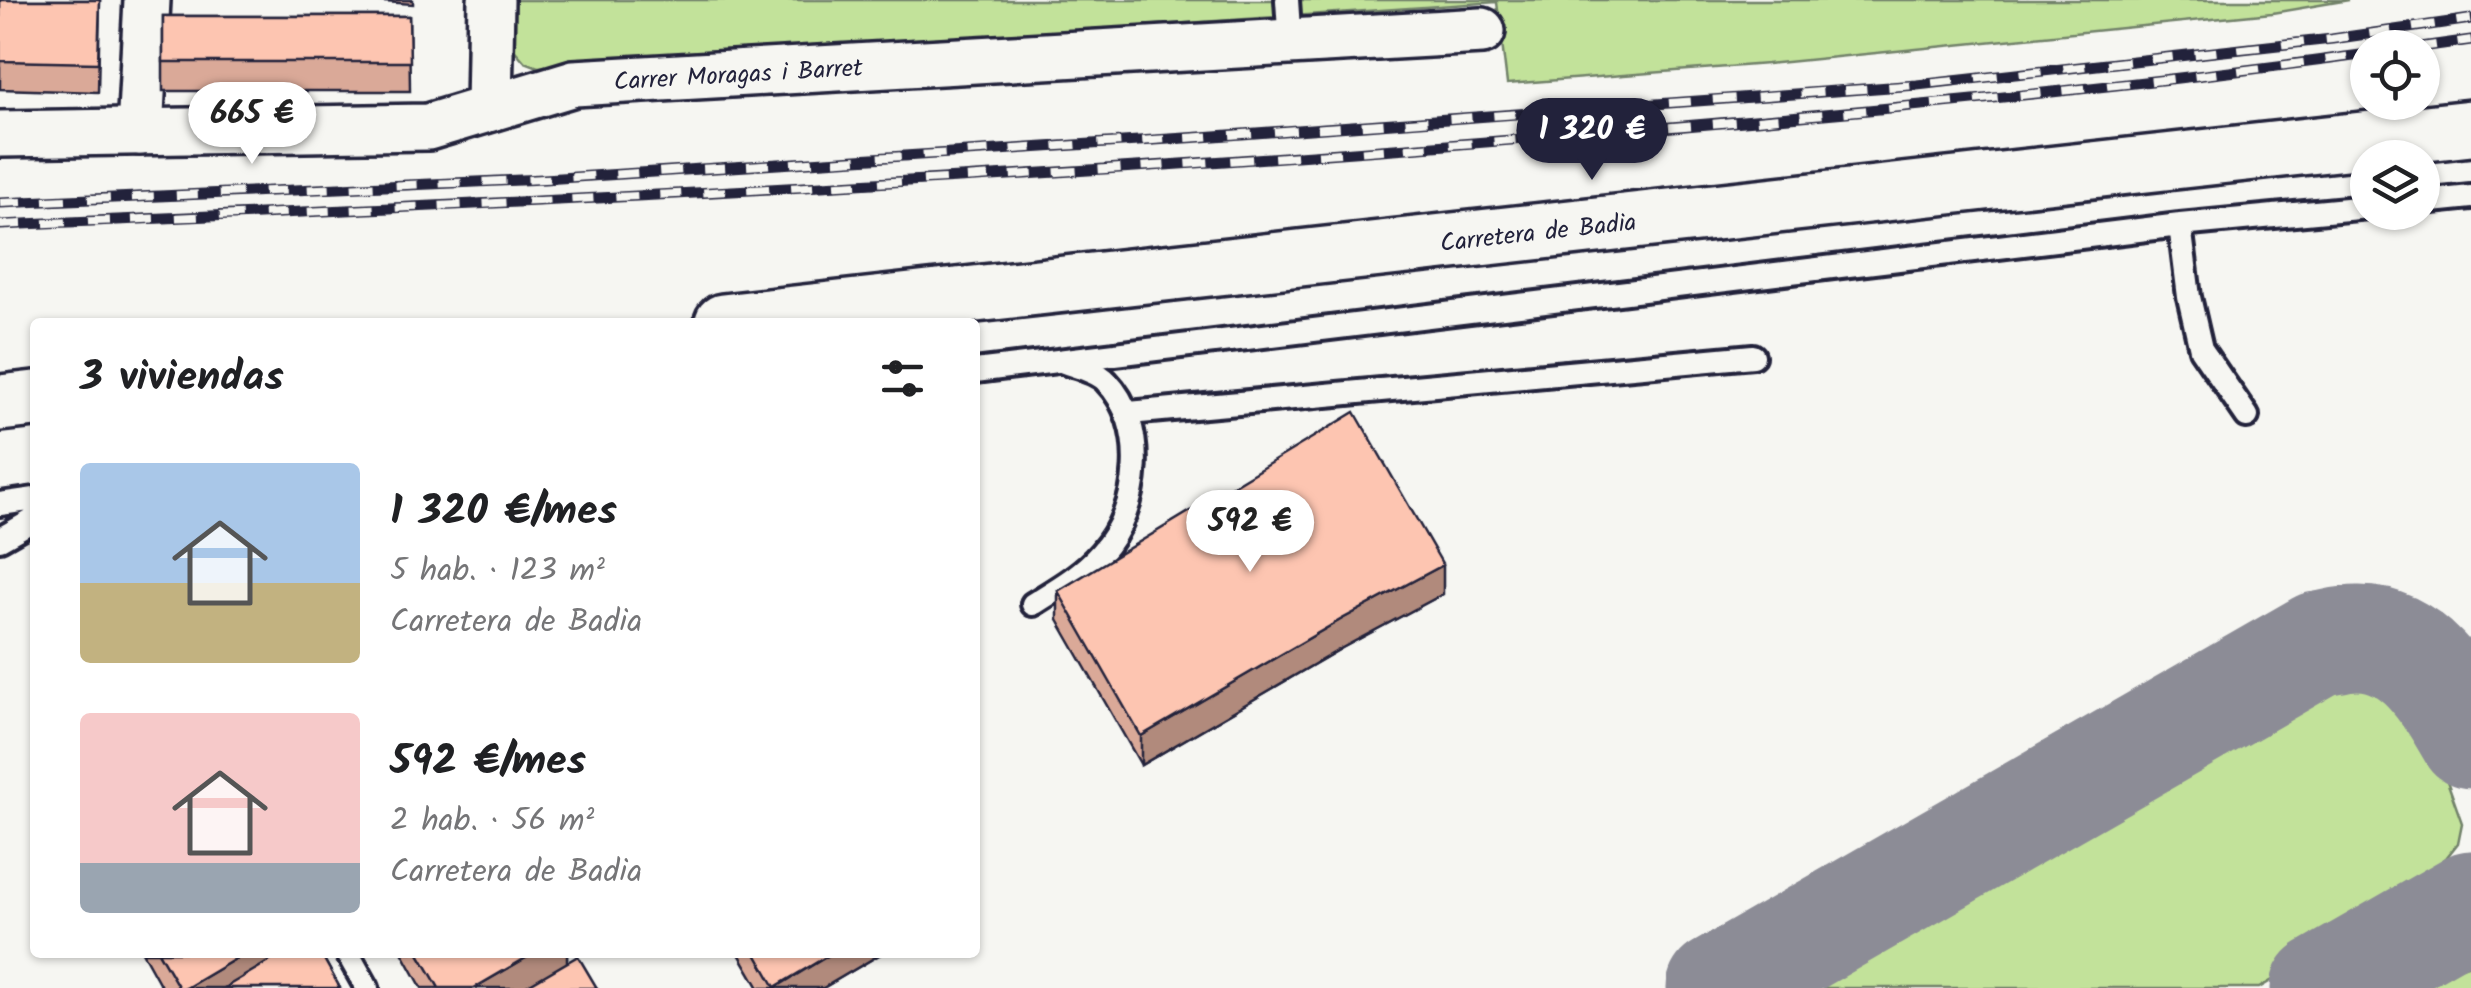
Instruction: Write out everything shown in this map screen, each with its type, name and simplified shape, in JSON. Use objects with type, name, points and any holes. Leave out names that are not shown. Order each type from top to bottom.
[{"type":"street","points":[[140,132],[146,0]]},
{"type":"street","points":[[488,107],[491,0]]},
{"type":"street","name":"Carrer Moragas i Barret","points":[[0,134],[428,126],[574,84],[1482,31]]},
{"type":"street","name":"Carretera de Badia","points":[[759,318],[2471,128]]},
{"type":"street","points":[[0,403],[30,400]]},
{"type":"lane","points":[[1287,0],[1290,45]]},
{"type":"lane","points":[[2440,200],[2471,197]]},
{"type":"lane","points":[[980,370],[2180,225],[2350,209]]},
{"type":"lane","points":[[2180,225],[2189,297],[2201,349],[2246,416]]},
{"type":"lane","points":[[1129,413],[1753,356]]},
{"type":"lane","points":[[1033,604],[1074,578],[1103,552],[1125,515],[1136,467],[1129,413],[1104,378],[1060,361]]},
{"type":"lane","points":[[0,504],[30,501]]},
{"type":"lane","points":[[0,539],[30,522]]},
{"type":"lane","points":[[350,958],[367,988]]},
{"type":"green space","points":[[511,0],[2349,0],[2272,13],[1767,64],[1507,84],[1497,2],[538,67],[525,62],[511,46]]},
{"type":"green space","points":[[2362,685],[2389,696],[2430,747],[2462,823],[2458,843],[2446,858],[2367,924],[2259,988],[1784,988],[2252,718],[2309,696]]},
{"type":"green space","points":[[2470,964],[2471,988],[2403,988]]},
{"type":"building","points":[[0,0],[100,0],[98,63],[0,61]]},
{"type":"building","points":[[163,16],[409,16],[410,62],[163,62]]},
{"type":"building","points":[[1355,412],[1443,565],[1141,736],[1058,591]]},
{"type":"building","points":[[162,958],[237,958],[186,988],[179,988]]},
{"type":"building","points":[[275,958],[323,958],[340,988],[224,988]]},
{"type":"building","points":[[422,958],[526,958],[474,988],[439,988]]},
{"type":"building","points":[[579,958],[597,988],[523,988]]},
{"type":"building","points":[[758,958],[824,958],[775,987]]},
{"type":"taxiway","points":[[1719,988],[2318,644],[2342,639],[2377,640],[2412,657],[2451,702],[2471,736]]},
{"type":"taxiway","points":[[2323,988],[2471,903]]},
{"type":"railway","points":[[0,203],[544,179],[1917,85],[2332,39],[2471,19]]},
{"type":"railway","points":[[2440,44],[2471,40]]},
{"type":"railway","points":[[0,225],[769,189],[1345,153],[1953,102],[2350,56]]}]
